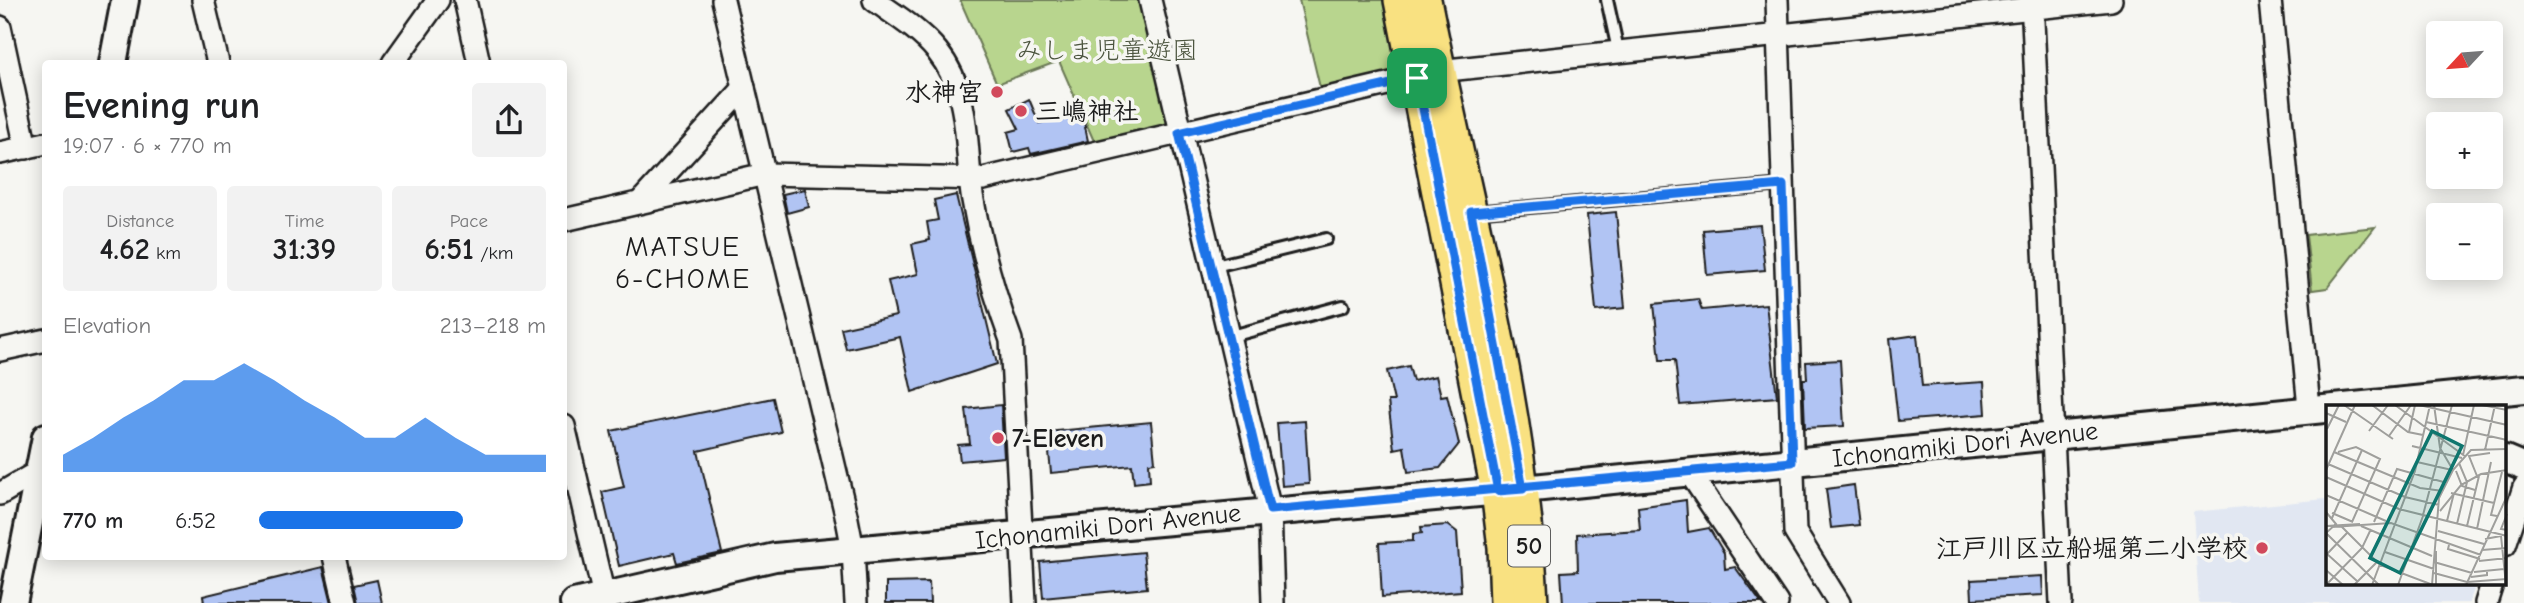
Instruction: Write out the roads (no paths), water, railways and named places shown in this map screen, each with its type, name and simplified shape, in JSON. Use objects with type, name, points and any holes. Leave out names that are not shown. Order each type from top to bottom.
[{"type":"main road","name":"50","points":[[1401,0],[1471,212],[1511,490],[1505,547],[1507,603]]},
{"type":"main road","name":"50","points":[[1424,0],[1427,74],[1511,490],[1531,603]]},
{"type":"street","points":[[114,60],[125,0]]},
{"type":"street","points":[[203,0],[218,60]]},
{"type":"street","points":[[395,60],[438,0]]},
{"type":"street","points":[[465,0],[478,60]]},
{"type":"street","points":[[723,0],[853,550],[856,603]]},
{"type":"street","points":[[874,0],[937,51],[961,97],[967,119],[972,195],[999,308],[1011,340],[1025,603]]},
{"type":"street","points":[[1150,0],[1179,133],[1270,510],[1273,603]]},
{"type":"street","points":[[1777,0],[1795,532],[1839,603]]},
{"type":"street","points":[[567,219],[765,174],[983,179],[1427,74],[1618,50],[1779,37],[2032,4],[2111,0]]},
{"type":"street","points":[[2270,0],[2309,408]]},
{"type":"street","points":[[2032,4],[2061,603]]},
{"type":"street","points":[[0,27],[36,146],[0,153]]},
{"type":"street","points":[[642,200],[744,88]]},
{"type":"street","points":[[0,350],[42,341]]},
{"type":"street","name":"Ichonamiki Dori Avenue","points":[[2364,405],[2420,402],[2524,389]]},
{"type":"street","name":"Ichonamiki Dori Avenue","points":[[574,603],[775,557],[1511,490],[2326,407]]},
{"type":"street","points":[[567,439],[604,596]]},
{"type":"street","points":[[2506,459],[2524,467]]},
{"type":"street","points":[[0,494],[42,469]]},
{"type":"street","points":[[13,603],[35,538],[42,469]]},
{"type":"street","points":[[1689,472],[1777,603]]},
{"type":"street","points":[[2506,542],[2524,487]]},
{"type":"street","points":[[335,560],[345,603]]},
{"type":"street","points":[[2486,603],[2491,586]]},
{"type":"lane","points":[[1607,0],[1618,50]]},
{"type":"lane","points":[[1471,212],[1783,185]]},
{"type":"lane","points":[[1211,267],[1326,239]]},
{"type":"lane","points":[[1228,337],[1343,306]]},
{"type":"place","name":"水神宮","points":[[997,92]]},
{"type":"place","name":"三嶋神社","points":[[1021,111]]},
{"type":"place","name":"7-Eleven","points":[[998,438]]},
{"type":"place","name":"江戸川区立船堀第二小学校","points":[[2262,548]]},
{"type":"district","name":"MATSUE 6-CHOME","points":[[683,262]]},
{"type":"park label","name":"みしま児童遊園","points":[[1107,50]]}]
